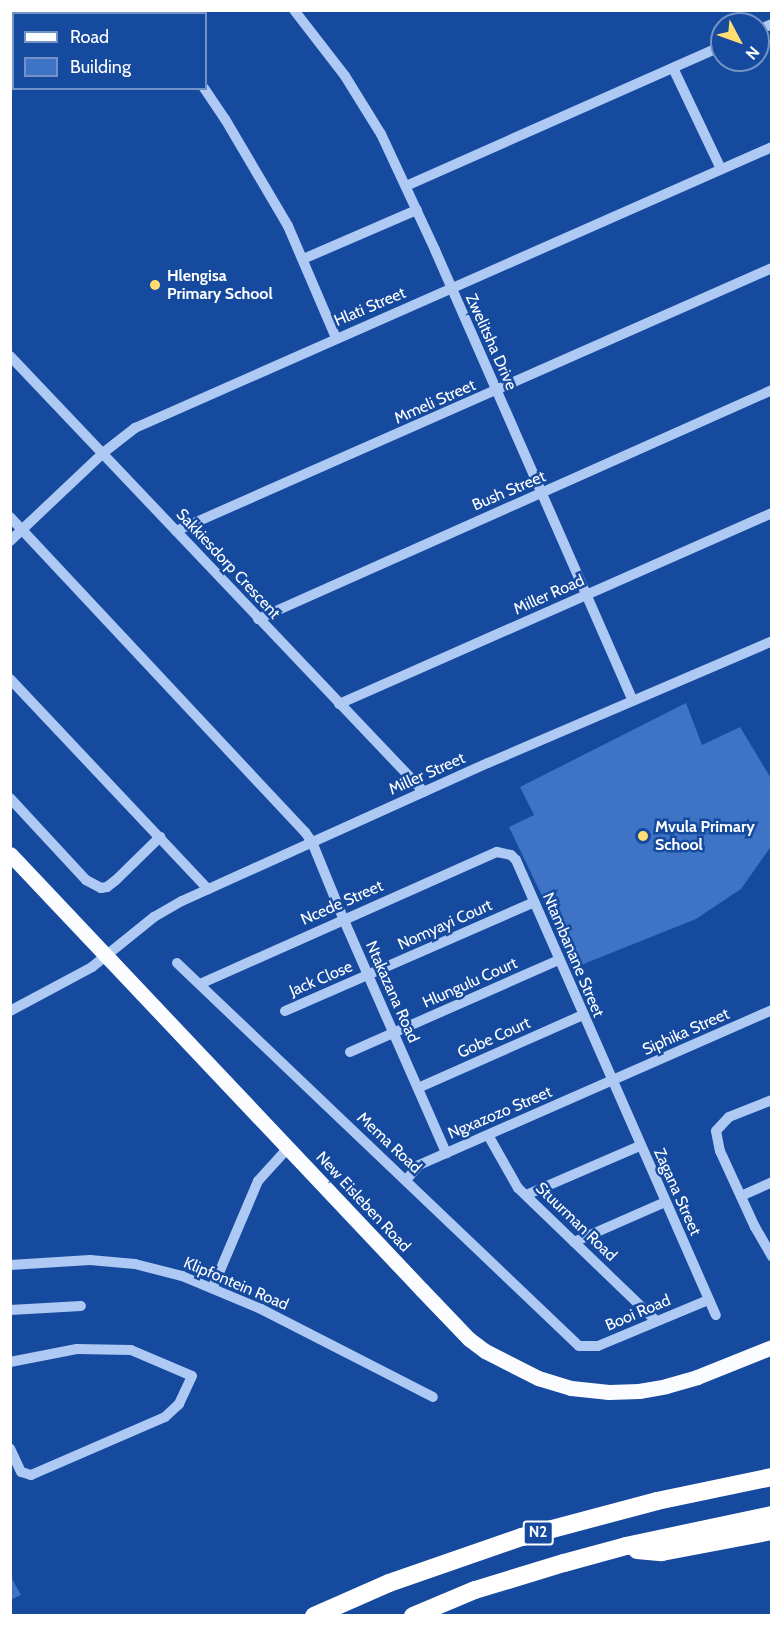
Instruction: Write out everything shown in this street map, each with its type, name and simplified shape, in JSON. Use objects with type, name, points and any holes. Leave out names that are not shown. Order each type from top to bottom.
[{"type":"highway","name":"N2","points":[[314,1616],[399,1580],[522,1537],[657,1501],[771,1477]]},
{"type":"highway","name":"N2","points":[[413,1616],[475,1590],[626,1546],[771,1515]]},
{"type":"highway","points":[[626,1546],[644,1552],[662,1552],[771,1531]]},
{"type":"main road","name":"New Eisleben Road","points":[[10,854],[469,1339],[505,1363],[538,1378],[590,1391],[639,1391],[697,1377],[771,1347]]},
{"type":"street","name":"Zwelitsha Drive","points":[[294,10],[328,52],[361,100],[406,186],[633,700]]},
{"type":"street","points":[[406,186],[710,51]]},
{"type":"street","points":[[673,68],[721,169]]},
{"type":"street","points":[[205,90],[272,199],[303,259],[336,338]]},
{"type":"street","name":"Hlati Street","points":[[10,541],[103,453],[130,431],[148,421],[771,147]]},
{"type":"street","points":[[303,259],[417,210]]},
{"type":"street","name":"Mmeli Street","points":[[176,531],[771,268]]},
{"type":"street","name":"Sakkiesdorp Crescent","points":[[10,356],[424,792]]},
{"type":"street","name":"Bush Street","points":[[258,619],[771,390]]},
{"type":"street","name":"Miller Road","points":[[339,704],[771,513]]},
{"type":"street","points":[[10,516],[286,810],[312,842]]},
{"type":"street","name":"Miller Street","points":[[10,1011],[92,967],[167,908],[424,792],[771,641]]},
{"type":"street","points":[[10,679],[208,889]]},
{"type":"street","points":[[10,798],[86,880],[101,888],[107,887],[116,880],[160,837]]},
{"type":"street","name":"Ntakazana Road","points":[[312,842],[342,918],[446,1153]]},
{"type":"street","name":"Ncede Street","points":[[200,984],[342,918],[497,852]]},
{"type":"street","name":"Ntambanane Street","points":[[497,852],[505,852],[516,860],[612,1082]]},
{"type":"street","name":"Nomyayi Court","points":[[369,975],[534,902]]},
{"type":"street","name":"Hlungulu Court","points":[[350,1052],[559,960]]},
{"type":"street","name":"Mema Road","points":[[177,963],[579,1346]]},
{"type":"street","name":"Jack Close","points":[[285,1011],[369,975]]},
{"type":"street","name":"Siphika Street","points":[[612,1082],[771,1010]]},
{"type":"street","name":"Gobe Court","points":[[418,1088],[583,1015]]},
{"type":"street","name":"Ngxazozo Street","points":[[406,1180],[419,1165],[612,1082]]},
{"type":"street","name":"Zagana Street","points":[[612,1082],[716,1314]]},
{"type":"street","points":[[770,1256],[720,1151],[716,1131],[729,1117],[771,1100]]},
{"type":"street","name":"Stuurman Road","points":[[488,1135],[518,1188],[656,1321]]},
{"type":"street","points":[[526,1195],[640,1146]]},
{"type":"street","points":[[213,1287],[258,1182],[288,1148]]},
{"type":"street","points":[[741,1196],[771,1182]]},
{"type":"street","points":[[574,1242],[665,1202]]},
{"type":"street","name":"Klipfontein Road","points":[[10,1265],[90,1260],[156,1268],[213,1287],[261,1309],[433,1397]]},
{"type":"street","name":"Booi Road","points":[[579,1346],[598,1346],[708,1300]]},
{"type":"street","points":[[10,1310],[81,1306]]},
{"type":"street","points":[[10,1362],[77,1349],[131,1350],[192,1376],[179,1404],[173,1411],[98,1448],[31,1475],[21,1472],[12,1453]]},
{"type":"building","name":"Mvula Primary School","points":[[686,703],[702,745],[740,727],[772,780],[772,845],[741,889],[696,919],[576,967],[509,827],[534,815],[520,787]]},
{"type":"building","points":[[10,1577],[21,1595],[10,1600]]},
{"type":"place","name":"Hlengisa Primary School","points":[[155,285]]},
{"type":"place","name":"Mvula Primary School","points":[[643,836]]}]
